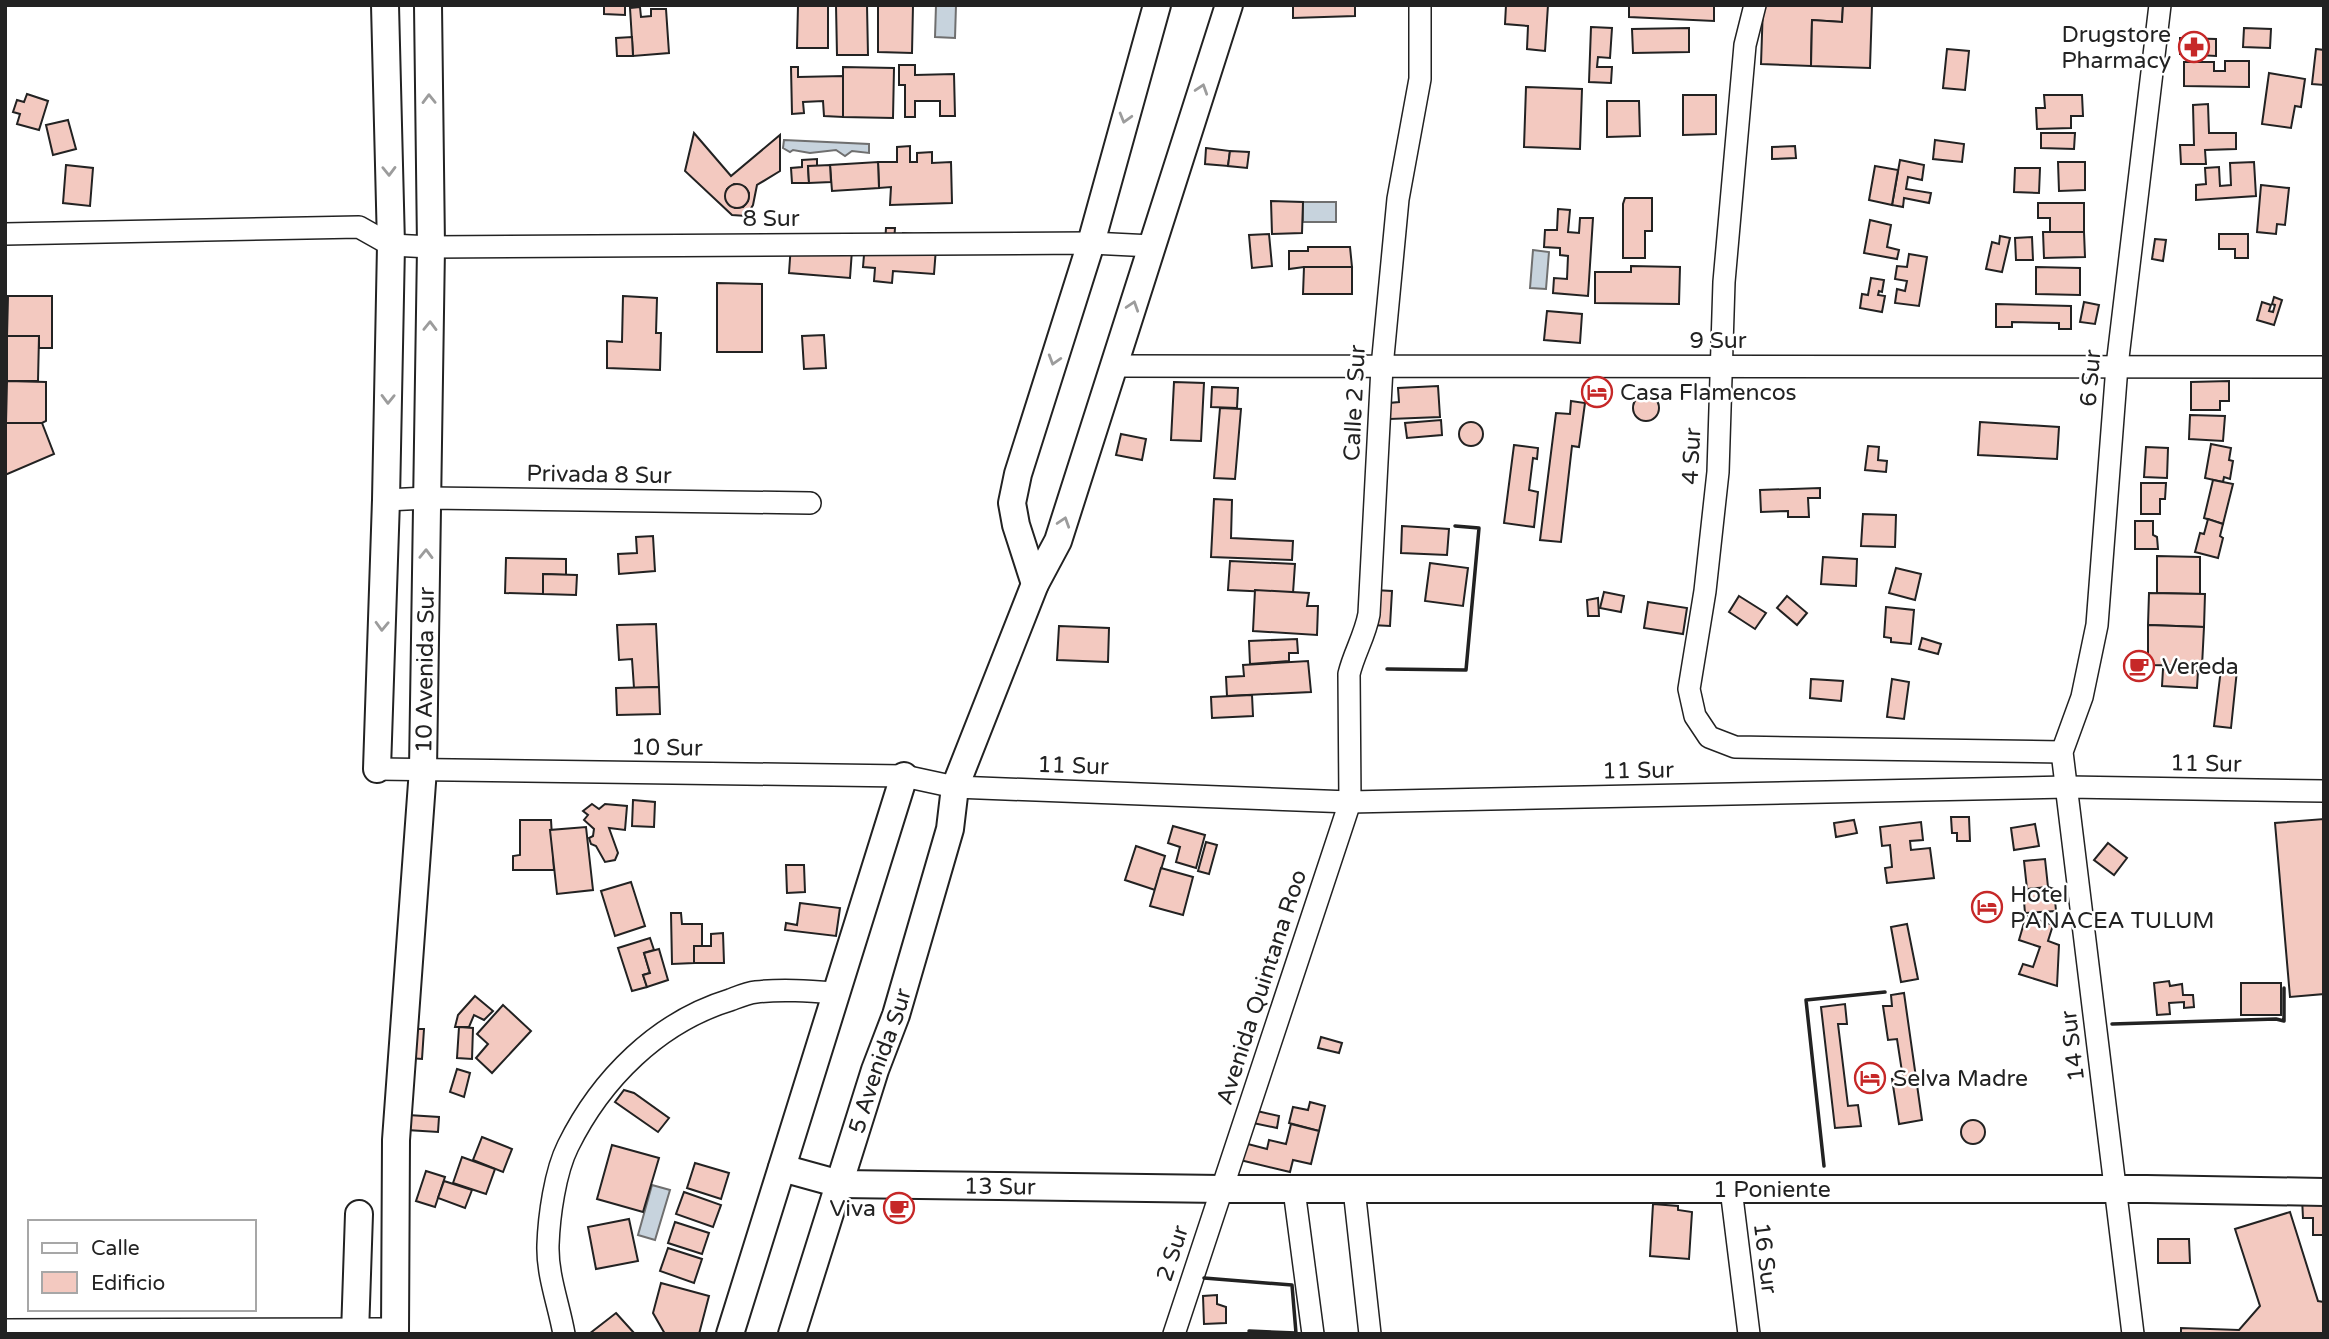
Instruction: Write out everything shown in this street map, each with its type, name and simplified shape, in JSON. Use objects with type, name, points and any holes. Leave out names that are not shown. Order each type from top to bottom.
[{"type":"street","points":[[377,769],[391,245],[385,5]]},
{"type":"street","name":"10 Avenida Sur","points":[[395,1331],[396,1140],[423,769],[431,247],[428,5]]},
{"type":"street","points":[[1035,584],[1012,503],[1018,474],[1091,243],[1157,5]]},
{"type":"street","name":"5 Avenida Sur","points":[[792,1334],[875,1070],[896,1016],[950,829],[955,787],[1035,584],[1058,541],[1228,5]]},
{"type":"street","name":"Calle 2 Sur","points":[[1350,802],[1349,674],[1366,631],[1368,614],[1382,366],[1398,199],[1419,91],[1420,5]]},
{"type":"street","name":"4 Sur","points":[[1755,5],[1745,45],[1724,282],[1718,472],[1689,690],[1695,716],[1709,737],[1735,747],[2063,752]]},
{"type":"street","name":"6 Sur","points":[[2063,752],[2082,697],[2097,625],[2117,366],[2160,5]]},
{"type":"street","points":[[5,234],[359,227],[391,245]]},
{"type":"street","name":"8 Sur","points":[[391,245],[431,247],[1091,243],[1152,246]]},
{"type":"street","name":"9 Sur","points":[[1113,366],[2324,367]]},
{"type":"street","name":"Privada 8 Sur","points":[[386,500],[427,498],[810,503]]},
{"type":"street","name":"14 Sur","points":[[2063,752],[2133,1334]]},
{"type":"street","name":"10 Sur","points":[[377,769],[904,776],[955,787]]},
{"type":"street","points":[[730,1334],[904,776]]},
{"type":"street","name":"11 Sur","points":[[955,787],[1350,802],[2067,787],[2324,791]]},
{"type":"street","name":"Avenida Quintana Roo","points":[[1221,1189],[1350,802]]},
{"type":"street","points":[[564,1334],[552,1283],[548,1246],[555,1187],[567,1148],[596,1099],[623,1067],[652,1042],[679,1022],[717,1004],[754,992],[804,990],[835,993]]},
{"type":"street","name":"13 Sur","points":[[782,1168],[840,1184],[1221,1189]]},
{"type":"street","name":"1 Poniente","points":[[1221,1189],[2324,1192]]},
{"type":"street","name":"2 Sur","points":[[1174,1334],[1221,1189]]},
{"type":"street","points":[[1354,1189],[1370,1334]]},
{"type":"street","name":"16 Sur","points":[[1731,1189],[1749,1334]]},
{"type":"street","points":[[1294,1190],[1313,1334]]},
{"type":"street","points":[[355,1331],[359,1214]]},
{"type":"street","points":[[5,1330],[395,1331]]},
{"type":"shaded area","points":[[936,5],[956,5],[955,38],[935,37]]},
{"type":"shaded area","points":[[784,140],[869,144],[869,153],[852,151],[845,156],[836,150],[790,152],[783,148]]},
{"type":"shaded area","points":[[1303,202],[1336,202],[1336,222],[1303,222]]},
{"type":"shaded area","points":[[1533,250],[1549,252],[1546,289],[1530,288]]},
{"type":"shaded area","points":[[652,1185],[670,1190],[655,1240],[638,1235]]},
{"type":"building","points":[[604,5],[625,5],[625,15],[604,14]]},
{"type":"building","points":[[798,5],[828,5],[828,48],[797,48]]},
{"type":"building","points":[[836,5],[867,5],[868,55],[837,55]]},
{"type":"building","points":[[878,5],[913,5],[912,53],[878,52]]},
{"type":"building","points":[[1293,5],[1355,5],[1355,16],[1293,18]]},
{"type":"building","points":[[1506,5],[1548,5],[1545,51],[1527,49],[1528,26],[1505,24]]},
{"type":"building","points":[[1629,5],[1714,5],[1714,21],[1629,17]]},
{"type":"building","points":[[1763,5],[1843,5],[1842,22],[1812,20],[1811,66],[1761,64]]},
{"type":"building","points":[[1843,5],[1872,5],[1870,68],[1811,66],[1812,20],[1842,22]]},
{"type":"building","points":[[640,7],[641,17],[651,16],[651,9],[666,9],[669,53],[633,56],[630,8]]},
{"type":"building","points":[[1591,27],[1612,28],[1610,58],[1598,57],[1597,67],[1612,67],[1611,83],[1589,82]]},
{"type":"building","points":[[1689,28],[1689,52],[1633,53],[1632,29]]},
{"type":"building","points":[[2244,28],[2271,29],[2270,48],[2243,47]]},
{"type":"building","points":[[632,37],[633,56],[617,56],[616,38]]},
{"type":"building","points":[[2180,38],[2216,39],[2216,56],[2180,54]]},
{"type":"building","points":[[1947,49],[1969,51],[1965,90],[1943,88]]},
{"type":"building","points":[[2316,49],[2324,50],[2324,85],[2312,84]]},
{"type":"building","points":[[2225,61],[2249,61],[2249,87],[2184,86],[2184,62],[2214,62],[2214,71],[2225,71]]},
{"type":"building","points":[[899,65],[915,65],[915,75],[954,74],[955,116],[940,116],[940,101],[915,101],[915,117],[905,117],[905,85],[899,85]]},
{"type":"building","points":[[791,67],[798,67],[798,77],[844,76],[843,117],[824,116],[823,101],[803,102],[804,113],[792,114]]},
{"type":"building","points":[[843,67],[894,68],[893,118],[843,117]]},
{"type":"building","points":[[2269,73],[2305,79],[2301,107],[2295,106],[2291,128],[2262,124]]},
{"type":"building","points":[[1526,87],[1582,89],[1580,149],[1524,147]]},
{"type":"building","points":[[27,94],[48,101],[39,130],[17,124],[20,114],[13,112],[17,100],[24,102]]},
{"type":"building","points":[[1683,95],[1716,95],[1716,134],[1683,135]]},
{"type":"building","points":[[2044,95],[2082,95],[2083,116],[2071,116],[2071,128],[2037,129],[2036,108],[2045,108]]},
{"type":"building","points":[[1607,101],[1639,101],[1640,136],[1607,137]]},
{"type":"building","points":[[2208,104],[2209,133],[2236,133],[2236,149],[2205,150],[2206,164],[2181,164],[2180,145],[2194,145],[2193,105]]},
{"type":"building","points":[[68,120],[76,149],[53,155],[46,125]]},
{"type":"building","points":[[694,133],[731,176],[780,135],[780,171],[757,185],[753,205],[746,216],[732,215],[685,171]],"holes":[[[734,184],[745,187],[749,193],[748,201],[743,207],[735,208],[726,200],[727,189]]]},
{"type":"building","points":[[2041,133],[2075,133],[2074,149],[2041,148]]},
{"type":"building","points":[[1935,140],[1964,144],[1962,162],[1933,159]]},
{"type":"building","points":[[910,146],[910,162],[917,162],[917,153],[932,152],[932,163],[951,162],[952,203],[890,205],[891,187],[879,188],[878,162],[897,162],[897,147]]},
{"type":"building","points":[[1795,146],[1796,158],[1772,159],[1772,147]]},
{"type":"building","points":[[1206,148],[1230,151],[1228,166],[1205,164]]},
{"type":"building","points":[[1230,151],[1249,152],[1247,168],[1228,166]]},
{"type":"building","points":[[817,159],[817,166],[808,166],[809,183],[792,183],[791,168],[802,167],[802,160]]},
{"type":"building","points":[[1900,160],[1924,165],[1922,180],[1908,177],[1906,189],[1931,193],[1929,203],[1904,198],[1903,207],[1892,205]]},
{"type":"building","points":[[878,162],[879,188],[832,191],[830,165]]},
{"type":"building","points":[[2058,162],[2085,162],[2085,190],[2059,191]]},
{"type":"building","points":[[2254,162],[2256,196],[2196,200],[2196,185],[2206,184],[2205,168],[2219,167],[2220,186],[2231,185],[2230,163]]},
{"type":"building","points":[[66,165],[93,168],[90,206],[63,203]]},
{"type":"building","points":[[830,165],[831,182],[809,183],[808,166]]},
{"type":"building","points":[[1875,166],[1898,170],[1892,205],[1869,200]]},
{"type":"building","points":[[2015,168],[2040,168],[2039,193],[2014,192]]},
{"type":"building","points":[[737,184],[748,191],[749,196],[742,207],[737,208],[726,201],[725,196],[732,185]]},
{"type":"building","points":[[2261,185],[2289,188],[2285,225],[2277,224],[2276,234],[2257,232]]},
{"type":"building","points":[[1625,198],[1652,198],[1652,231],[1645,231],[1645,258],[1623,258]]},
{"type":"building","points":[[1271,201],[1303,202],[1302,233],[1272,234]]},
{"type":"building","points":[[2038,203],[2084,203],[2084,232],[2050,232],[2050,218],[2038,218]]},
{"type":"building","points":[[1558,209],[1570,210],[1568,232],[1579,233],[1580,218],[1593,218],[1588,296],[1553,293],[1554,278],[1567,279],[1568,256],[1560,255],[1560,248],[1544,247],[1545,230],[1557,230]]},
{"type":"building","points":[[1870,220],[1891,225],[1887,247],[1899,250],[1897,259],[1864,253]]},
{"type":"building","points":[[886,228],[895,228],[894,242],[902,243],[903,233],[914,234],[936,248],[934,274],[893,271],[892,283],[874,281],[875,268],[863,267],[865,243],[885,244]]},
{"type":"building","points":[[2043,232],[2084,232],[2085,257],[2044,258]]},
{"type":"building","points":[[1269,234],[1272,266],[1252,268],[1249,235]]},
{"type":"building","points":[[2219,234],[2248,234],[2248,258],[2235,258],[2235,249],[2219,249]]},
{"type":"building","points":[[2000,236],[2010,238],[2002,272],[1986,269],[1992,242],[1999,244]]},
{"type":"building","points":[[2032,237],[2033,260],[2016,260],[2015,238]]},
{"type":"building","points":[[2155,239],[2166,240],[2163,261],[2152,259]]},
{"type":"building","points":[[791,244],[852,250],[850,278],[789,273]]},
{"type":"building","points":[[1308,247],[1350,247],[1352,267],[1289,269],[1289,251],[1308,251]]},
{"type":"building","points":[[1909,254],[1927,257],[1919,306],[1895,303],[1897,289],[1905,291],[1907,281],[1895,279],[1897,266],[1907,267]]},
{"type":"building","points":[[1631,266],[1680,267],[1679,304],[1595,303],[1595,272],[1631,272]]},
{"type":"building","points":[[1304,267],[1352,267],[1352,294],[1303,294]]},
{"type":"building","points":[[2036,267],[2080,268],[2080,295],[2036,294]]},
{"type":"building","points":[[1871,278],[1884,280],[1882,292],[1879,291],[1878,295],[1885,296],[1882,312],[1860,308],[1862,294],[1868,295]]},
{"type":"building","points":[[717,283],[762,284],[762,352],[717,352]]},
{"type":"building","points":[[8,296],[52,296],[52,348],[39,348],[39,336],[7,336]]},
{"type":"building","points":[[623,296],[657,298],[656,333],[661,333],[660,370],[607,368],[607,341],[622,342]]},
{"type":"building","points":[[2274,297],[2282,300],[2274,325],[2257,320],[2262,302],[2271,305],[2269,311],[2273,312]]},
{"type":"building","points":[[2084,302],[2099,305],[2095,324],[2080,322]]},
{"type":"building","points":[[1996,304],[2071,306],[2071,329],[2059,329],[2059,323],[2012,322],[2012,327],[1996,327]]},
{"type":"building","points":[[1547,311],[1582,314],[1580,343],[1544,340]]},
{"type":"building","points":[[824,335],[826,368],[804,369],[802,336]]},
{"type":"building","points":[[7,336],[39,336],[38,381],[7,381]]},
{"type":"building","points":[[7,381],[46,382],[46,421],[6,423]]},
{"type":"building","points":[[2229,381],[2229,401],[2220,401],[2220,410],[2191,410],[2191,382]]},
{"type":"building","points":[[1174,382],[1204,383],[1201,441],[1171,440]]},
{"type":"building","points":[[1438,386],[1440,417],[1390,419],[1389,403],[1399,402],[1398,388]]},
{"type":"building","points":[[1212,387],[1238,388],[1237,408],[1211,407]]},
{"type":"building","points":[[1646,395],[1655,399],[1659,408],[1655,417],[1646,421],[1637,417],[1633,408],[1637,399]]},
{"type":"building","points":[[1571,401],[1585,403],[1579,447],[1572,446],[1561,542],[1540,540],[1556,413],[1570,414]]},
{"type":"building","points":[[1220,408],[1241,409],[1235,479],[1214,478]]},
{"type":"building","points":[[2190,415],[2225,416],[2223,441],[2189,439]]},
{"type":"building","points":[[1441,420],[1442,435],[1407,438],[1405,423]]},
{"type":"building","points":[[1471,422],[1479,426],[1483,434],[1479,442],[1471,446],[1463,442],[1459,434],[1463,426]]},
{"type":"building","points":[[1980,422],[2059,427],[2057,459],[1978,455]]},
{"type":"building","points":[[5,423],[42,423],[54,454],[5,475]]},
{"type":"building","points":[[1121,434],[1146,439],[1142,460],[1116,455]]},
{"type":"building","points":[[2211,444],[2231,448],[2229,460],[2233,461],[2230,479],[2224,477],[2223,482],[2205,478]]},
{"type":"building","points":[[1514,445],[1538,448],[1537,459],[1533,458],[1529,490],[1538,492],[1534,527],[1504,523]]},
{"type":"building","points":[[1868,446],[1879,447],[1878,460],[1887,461],[1886,472],[1865,470]]},
{"type":"building","points":[[2146,447],[2168,448],[2167,478],[2144,477]]},
{"type":"building","points":[[2213,480],[2233,484],[2223,524],[2204,518]]},
{"type":"building","points":[[2141,483],[2166,483],[2165,499],[2160,499],[2160,514],[2141,514]]},
{"type":"building","points":[[1820,488],[1820,498],[1808,498],[1809,517],[1788,517],[1788,511],[1761,512],[1760,490]]},
{"type":"building","points":[[1214,499],[1232,500],[1231,538],[1293,541],[1292,560],[1211,557]]},
{"type":"building","points":[[1863,514],[1896,515],[1895,547],[1861,546]]},
{"type":"building","points":[[2208,519],[2223,524],[2218,558],[2195,552],[2200,533],[2204,534]]},
{"type":"building","points":[[2135,521],[2153,521],[2153,535],[2157,537],[2158,549],[2135,549]]},
{"type":"building","points":[[1402,526],[1449,529],[1447,555],[1401,553]]},
{"type":"building","points":[[653,536],[655,571],[619,574],[618,554],[637,553],[636,537]]},
{"type":"building","points":[[2157,556],[2200,557],[2200,594],[2157,593]]},
{"type":"building","points":[[1823,557],[1857,559],[1856,586],[1821,584]]},
{"type":"building","points":[[506,558],[566,559],[566,575],[543,574],[543,594],[505,593]]},
{"type":"building","points":[[1230,561],[1295,564],[1293,593],[1228,590]]},
{"type":"building","points":[[1430,563],[1468,568],[1463,606],[1425,601]]},
{"type":"building","points":[[1896,568],[1921,574],[1915,600],[1889,593]]},
{"type":"building","points":[[543,574],[577,575],[576,595],[543,594]]},
{"type":"building","points":[[1255,590],[1309,593],[1307,606],[1318,606],[1317,635],[1253,631]]},
{"type":"building","points":[[1374,590],[1392,591],[1390,626],[1372,625]]},
{"type":"building","points":[[1604,592],[1624,596],[1621,612],[1600,608]]},
{"type":"building","points":[[2149,593],[2205,594],[2204,627],[2148,625]]},
{"type":"building","points":[[1739,596],[1766,613],[1755,629],[1729,612]]},
{"type":"building","points":[[1787,596],[1807,613],[1797,625],[1777,608]]},
{"type":"building","points":[[1598,598],[1599,616],[1588,616],[1587,600]]},
{"type":"building","points":[[1648,602],[1687,608],[1683,634],[1644,628]]},
{"type":"building","points":[[1886,607],[1914,610],[1911,644],[1891,642],[1891,638],[1884,637]]},
{"type":"building","points":[[656,624],[659,687],[634,688],[632,659],[619,660],[617,625]]},
{"type":"building","points":[[2148,625],[2204,627],[2202,666],[2148,665]]},
{"type":"building","points":[[1059,626],[1109,628],[1108,662],[1057,660]]},
{"type":"building","points":[[1922,638],[1941,644],[1938,654],[1919,649]]},
{"type":"building","points":[[1297,639],[1298,653],[1289,653],[1289,661],[1250,664],[1249,641]]},
{"type":"building","points":[[1308,661],[1311,692],[1227,696],[1226,677],[1244,676],[1243,665]]},
{"type":"building","points":[[2163,669],[2198,671],[2197,688],[2162,686]]},
{"type":"building","points":[[2221,669],[2237,670],[2231,728],[2214,726]]},
{"type":"building","points":[[1811,679],[1843,681],[1841,701],[1810,698]]},
{"type":"building","points":[[1892,679],[1909,682],[1904,719],[1887,717]]},
{"type":"building","points":[[659,687],[660,714],[617,715],[616,688]]},
{"type":"building","points":[[1252,695],[1253,716],[1212,718],[1211,697]]},
{"type":"building","points":[[633,800],[655,802],[654,827],[632,826]]},
{"type":"building","points":[[592,804],[599,809],[605,804],[627,806],[625,830],[609,828],[618,853],[615,860],[605,862],[596,846],[591,844],[589,838],[593,836],[594,829],[584,820],[588,815],[583,811]]},
{"type":"building","points":[[1951,817],[1969,817],[1970,841],[1957,841],[1957,833],[1952,833]]},
{"type":"building","points":[[2324,819],[2324,994],[2290,997],[2275,823]]},
{"type":"building","points":[[520,820],[551,820],[554,870],[513,870],[513,856],[520,855]]},
{"type":"building","points":[[1854,820],[1857,833],[1836,837],[1834,823]]},
{"type":"building","points":[[1921,822],[1923,840],[1910,841],[1911,850],[1930,848],[1934,878],[1887,883],[1885,868],[1892,867],[1890,845],[1882,846],[1880,827]]},
{"type":"building","points":[[2035,824],[2039,846],[2014,850],[2011,828]]},
{"type":"building","points":[[1173,826],[1205,835],[1196,868],[1176,862],[1180,847],[1168,843]]},
{"type":"building","points":[[586,827],[593,890],[557,894],[550,830]]},
{"type":"building","points":[[1206,842],[1217,845],[1209,874],[1198,871]]},
{"type":"building","points":[[2108,843],[2127,858],[2114,875],[2094,860]]},
{"type":"building","points":[[1136,846],[1165,856],[1155,890],[1125,880]]},
{"type":"building","points":[[2045,859],[2048,887],[2027,889],[2024,861]]},
{"type":"building","points":[[786,865],[804,865],[805,892],[787,893]]},
{"type":"building","points":[[1161,868],[1193,877],[1183,915],[1150,906]]},
{"type":"building","points":[[631,882],[645,926],[615,936],[601,891]]},
{"type":"building","points":[[2048,887],[2054,889],[2056,911],[2025,913],[2023,890]]},
{"type":"building","points":[[800,903],[840,908],[836,936],[785,930],[786,923],[797,925]]},
{"type":"building","points":[[671,913],[681,913],[682,924],[702,924],[702,946],[694,946],[694,963],[672,964]]},
{"type":"building","points":[[2026,916],[2053,925],[2048,941],[2059,945],[2057,986],[2019,974],[2023,964],[2033,967],[2040,947],[2019,940]]},
{"type":"building","points":[[1907,924],[1918,979],[1901,982],[1891,927]]},
{"type":"building","points":[[723,933],[724,963],[694,963],[694,946],[711,946],[711,934]]},
{"type":"building","points":[[650,938],[654,950],[644,953],[650,973],[643,975],[647,987],[632,991],[618,948]]},
{"type":"building","points":[[659,949],[668,980],[647,987],[643,975],[650,973],[644,953]]},
{"type":"building","points":[[2169,981],[2170,986],[2182,984],[2183,995],[2193,995],[2194,1007],[2184,1008],[2184,1002],[2169,1003],[2170,1014],[2157,1015],[2154,983]]},
{"type":"building","points":[[2241,983],[2281,983],[2281,1015],[2241,1015]]},
{"type":"building","points":[[1904,993],[1922,1120],[1899,1124],[1892,1079],[1903,1078],[1897,1039],[1888,1040],[1883,1006],[1892,1006],[1891,995]]},
{"type":"building","points":[[475,996],[493,1011],[484,1020],[474,1015],[469,1027],[455,1027],[458,1015]]},
{"type":"building","points":[[1845,1004],[1847,1024],[1838,1024],[1848,1106],[1858,1105],[1861,1126],[1835,1128],[1821,1007]]},
{"type":"building","points":[[503,1005],[531,1031],[492,1073],[476,1058],[488,1044],[477,1034]]},
{"type":"building","points":[[459,1027],[473,1028],[472,1059],[457,1058]]},
{"type":"building","points":[[410,1029],[424,1029],[422,1059],[409,1058]]},
{"type":"building","points":[[1321,1037],[1342,1043],[1339,1053],[1318,1048]]},
{"type":"building","points":[[457,1069],[470,1073],[464,1097],[450,1092]]},
{"type":"building","points":[[624,1090],[634,1093],[669,1118],[658,1132],[615,1102]]},
{"type":"building","points":[[1310,1102],[1325,1106],[1319,1131],[1289,1123],[1293,1107],[1308,1110]]},
{"type":"building","points":[[1257,1111],[1279,1116],[1277,1128],[1253,1123]]},
{"type":"building","points":[[408,1115],[439,1117],[438,1132],[407,1130]]},
{"type":"building","points":[[1973,1120],[1982,1123],[1985,1132],[1982,1141],[1973,1144],[1964,1141],[1961,1132],[1964,1123]]},
{"type":"building","points":[[1291,1124],[1319,1131],[1311,1164],[1293,1160],[1290,1172],[1240,1160],[1244,1143],[1267,1149],[1269,1140],[1286,1144]]},
{"type":"building","points":[[482,1137],[512,1149],[503,1172],[473,1160]]},
{"type":"building","points":[[612,1145],[659,1158],[643,1212],[597,1199]]},
{"type":"building","points":[[462,1157],[495,1169],[486,1194],[453,1183]]},
{"type":"building","points":[[695,1163],[729,1173],[721,1199],[687,1188]]},
{"type":"building","points":[[426,1171],[445,1177],[435,1207],[416,1201]]},
{"type":"building","points":[[444,1181],[472,1190],[465,1208],[438,1198]]},
{"type":"building","points":[[684,1192],[721,1205],[713,1227],[676,1214]]},
{"type":"building","points":[[2324,1197],[2324,1235],[2313,1235],[2313,1218],[2303,1218],[2302,1198]]},
{"type":"building","points":[[1653,1204],[1678,1206],[1678,1210],[1692,1212],[1689,1259],[1650,1256]]},
{"type":"building","points":[[2290,1212],[2318,1301],[2324,1302],[2324,1334],[2181,1334],[2181,1328],[2239,1330],[2260,1306],[2235,1229]]},
{"type":"building","points":[[629,1219],[638,1261],[596,1269],[588,1227]]},
{"type":"building","points":[[675,1222],[709,1233],[702,1254],[668,1243]]},
{"type":"building","points":[[2158,1239],[2189,1239],[2190,1263],[2158,1263]]},
{"type":"building","points":[[668,1248],[702,1259],[694,1283],[660,1271]]},
{"type":"building","points":[[661,1283],[709,1296],[699,1334],[665,1334],[653,1313]]},
{"type":"building","points":[[1217,1295],[1217,1304],[1226,1307],[1226,1323],[1204,1324],[1203,1296]]},
{"type":"building","points":[[616,1313],[635,1334],[589,1334]]},
{"type":"wall","points":[[1387,669],[1466,670],[1479,528],[1455,526]]},
{"type":"wall","points":[[2112,1024],[2276,1019],[2284,1021],[2284,988]]},
{"type":"wall","points":[[1824,1166],[1806,1000],[1885,992]]},
{"type":"wall","points":[[1204,1278],[1292,1285],[1296,1333],[1249,1331]]},
{"type":"place","name":"Drugstore Pharmacy","points":[[2194,47]]},
{"type":"place","name":"Casa Flamencos","points":[[1597,392]]},
{"type":"place","name":"Vereda","points":[[2139,666]]},
{"type":"place","name":"Hotel PANACEA TULUM","points":[[1987,907]]},
{"type":"place","name":"Selva Madre","points":[[1870,1078]]},
{"type":"place","name":"Viva","points":[[899,1208]]}]
